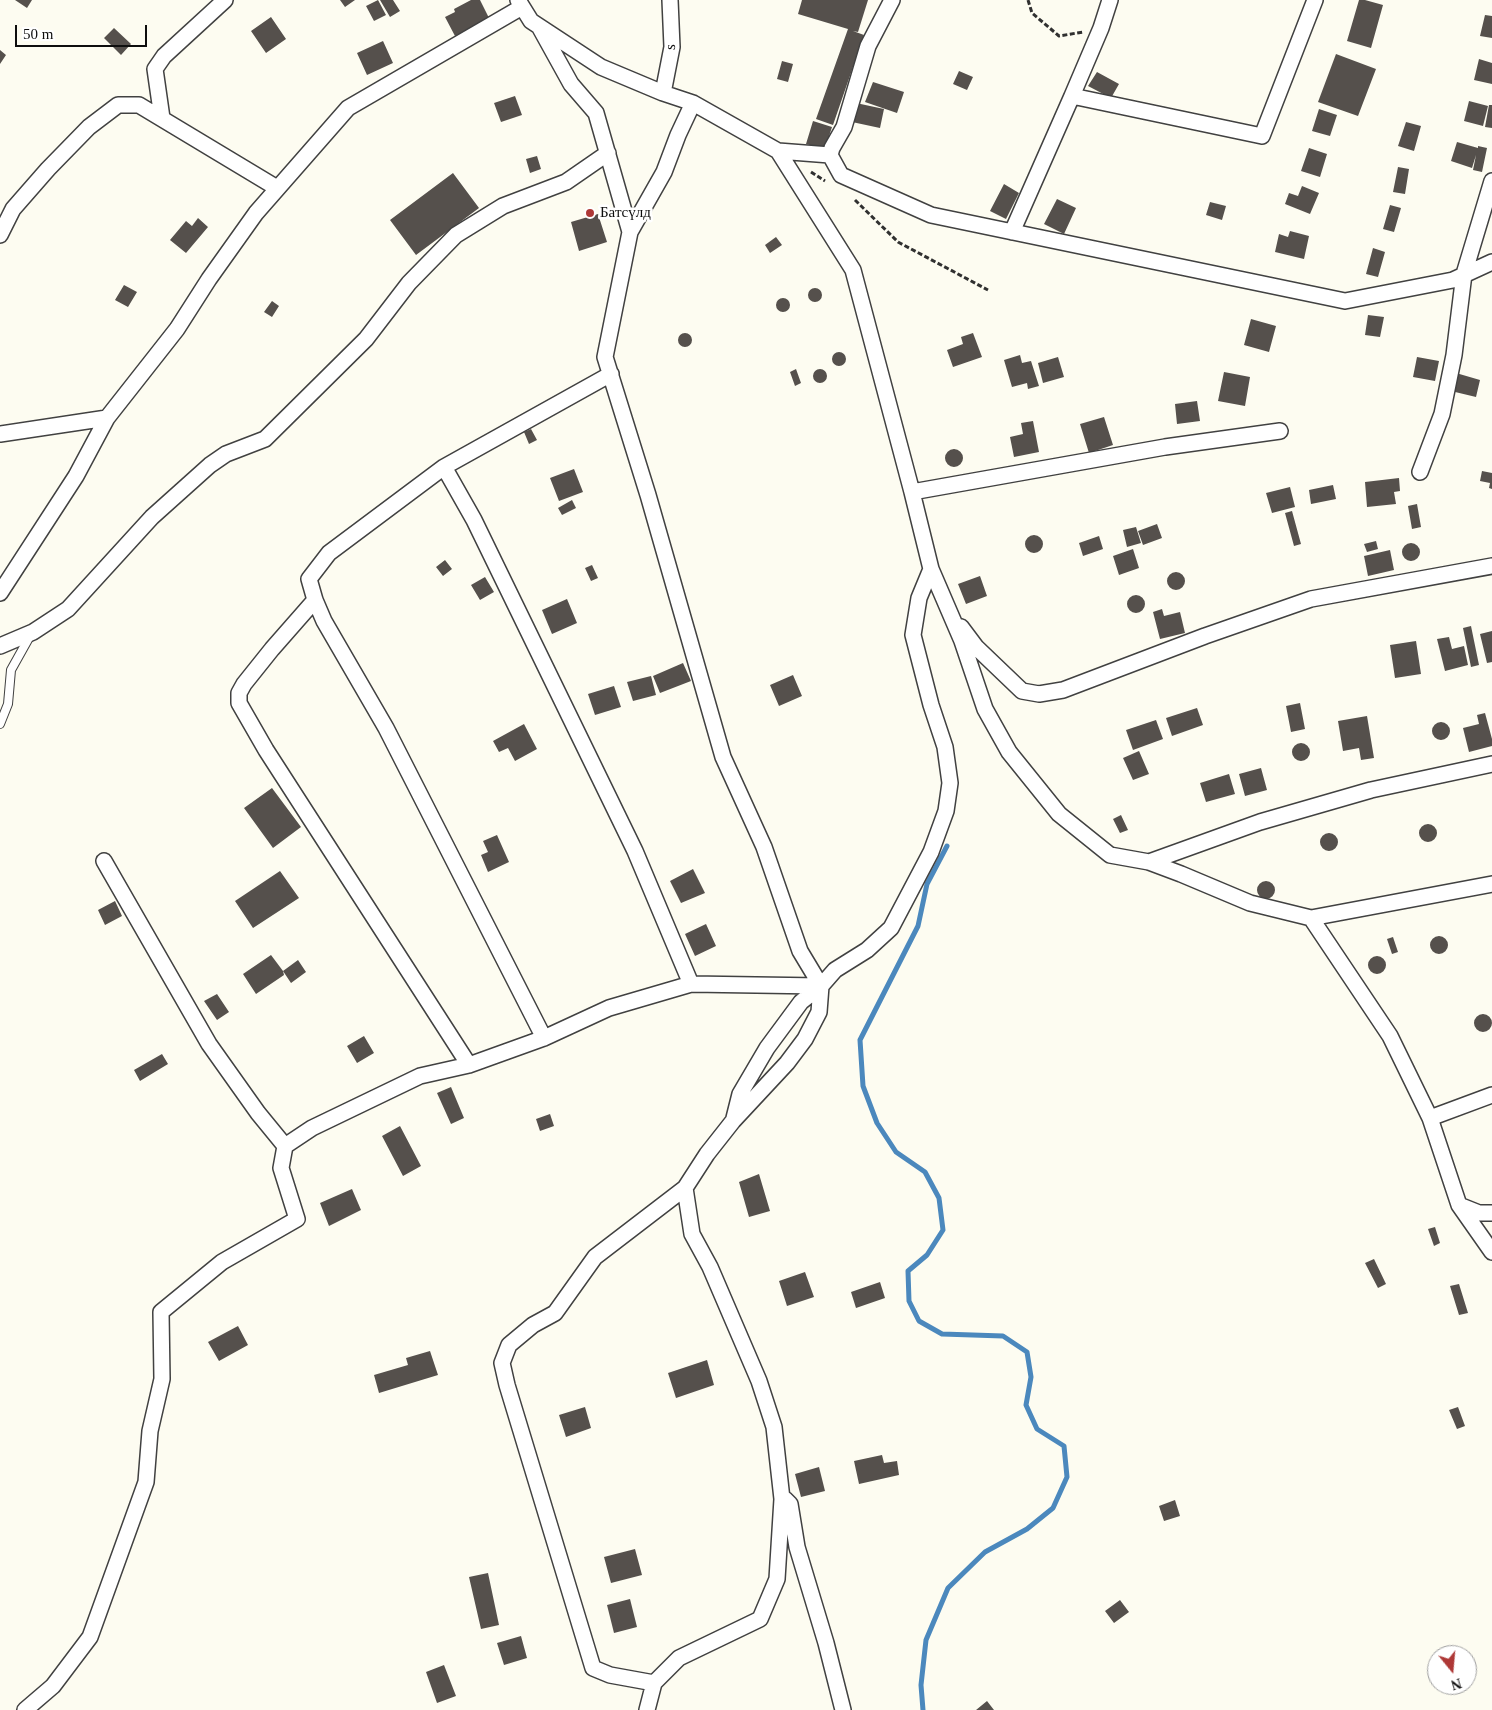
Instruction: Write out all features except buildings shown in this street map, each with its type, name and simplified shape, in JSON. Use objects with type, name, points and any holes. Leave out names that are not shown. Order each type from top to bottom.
[{"type":"street","points":[[162,118],[155,70],[164,56],[225,0]]},
{"type":"street","name":"s","points":[[663,93],[672,47],[670,0]]},
{"type":"street","points":[[892,0],[868,46],[844,127],[830,155],[841,175],[931,215],[1345,301],[1453,280],[1492,262]]},
{"type":"street","points":[[1012,232],[1101,28],[1110,0]]},
{"type":"street","points":[[1072,96],[1262,136],[1315,0]]},
{"type":"street","points":[[0,593],[76,476],[107,418],[177,329],[209,279],[256,213],[277,188],[348,108],[520,4],[530,21],[601,67],[663,93],[693,103],[778,151],[830,155]]},
{"type":"street","points":[[538,26],[570,84],[596,113],[630,232]]},
{"type":"street","points":[[654,1683],[610,1675],[593,1668],[502,1363],[509,1345],[555,1313],[595,1256],[685,1188],[733,1121],[787,1063],[805,1039],[819,1012],[821,986],[800,951],[764,847],[723,757],[651,504],[605,357],[630,232],[664,172],[693,103]]},
{"type":"street","points":[[0,235],[13,209],[48,169],[89,127],[118,105],[139,105],[277,188]]},
{"type":"street","points":[[778,151],[853,270],[932,569],[962,641],[985,709],[1009,752],[1059,814],[1110,855],[1149,862],[1250,903],[1311,918],[1492,884]]},
{"type":"street","points":[[0,646],[33,632],[68,609],[152,517],[210,465],[226,454],[264,439],[366,339],[409,283],[456,235],[503,206],[566,182],[608,153]]},
{"type":"street","points":[[1420,472],[1442,414],[1454,355],[1464,274],[1492,181]]},
{"type":"street","points":[[544,1038],[386,728],[324,621],[314,600],[309,579],[329,553],[444,467],[610,374]]},
{"type":"street","points":[[0,434],[107,418]]},
{"type":"street","points":[[912,492],[1165,447],[1280,431]]},
{"type":"street","points":[[444,467],[474,520],[635,851],[691,984]]},
{"type":"street","points":[[949,612],[976,647],[1000,671],[1022,690],[1040,694],[1063,690],[1205,636],[1311,600],[1492,566]]},
{"type":"street","points":[[733,1121],[740,1094],[767,1048],[801,1002],[821,986],[835,970],[867,950],[891,928],[931,852],[946,811],[950,784],[945,746],[931,705],[913,635],[919,598],[932,569]]},
{"type":"street","points":[[314,600],[244,684],[239,693],[239,703],[266,750],[469,1065]]},
{"type":"street","points":[[1149,862],[1260,822],[1362,792],[1492,764]]},
{"type":"street","points":[[104,861],[209,1044],[258,1113],[286,1146]]},
{"type":"street","points":[[1311,918],[1390,1036],[1430,1118],[1459,1206],[1492,1252]]},
{"type":"street","points":[[26,1710],[53,1686],[90,1637],[146,1482],[150,1431],[162,1379],[161,1312],[222,1262],[297,1218],[281,1168],[286,1146],[312,1128],[420,1076],[469,1065],[544,1038],[609,1008],[691,984],[821,986]]},
{"type":"street","points":[[1430,1118],[1492,1095]]},
{"type":"street","points":[[647,1710],[654,1683],[679,1658],[760,1619],[776,1579],[781,1494],[774,1426],[760,1381],[710,1267],[692,1234],[685,1188]]},
{"type":"street","points":[[1459,1206],[1479,1213],[1492,1213]]},
{"type":"street","points":[[781,1494],[790,1504],[797,1547],[826,1644],[843,1710]]},
{"type":"lane","points":[[0,724],[8,704],[11,670],[33,632]]},
{"type":"path","points":[[1028,0],[1032,13],[1059,36],[1101,28]]},
{"type":"path","points":[[810,172],[826,182]]},
{"type":"path","points":[[850,197],[898,242],[988,290]]},
{"type":"waterway","points":[[923,1710],[921,1685],[926,1640],[948,1588],[985,1552],[1027,1529],[1053,1508],[1067,1477],[1064,1446],[1037,1429],[1026,1405],[1031,1377],[1027,1352],[1003,1336],[942,1334],[919,1321],[909,1301],[908,1271],[927,1255],[943,1230],[939,1198],[925,1172],[896,1152],[877,1123],[863,1086],[860,1040],[918,926],[927,884],[947,846]]},
{"type":"place","name":"Батсүлд","points":[[590,213]]}]
